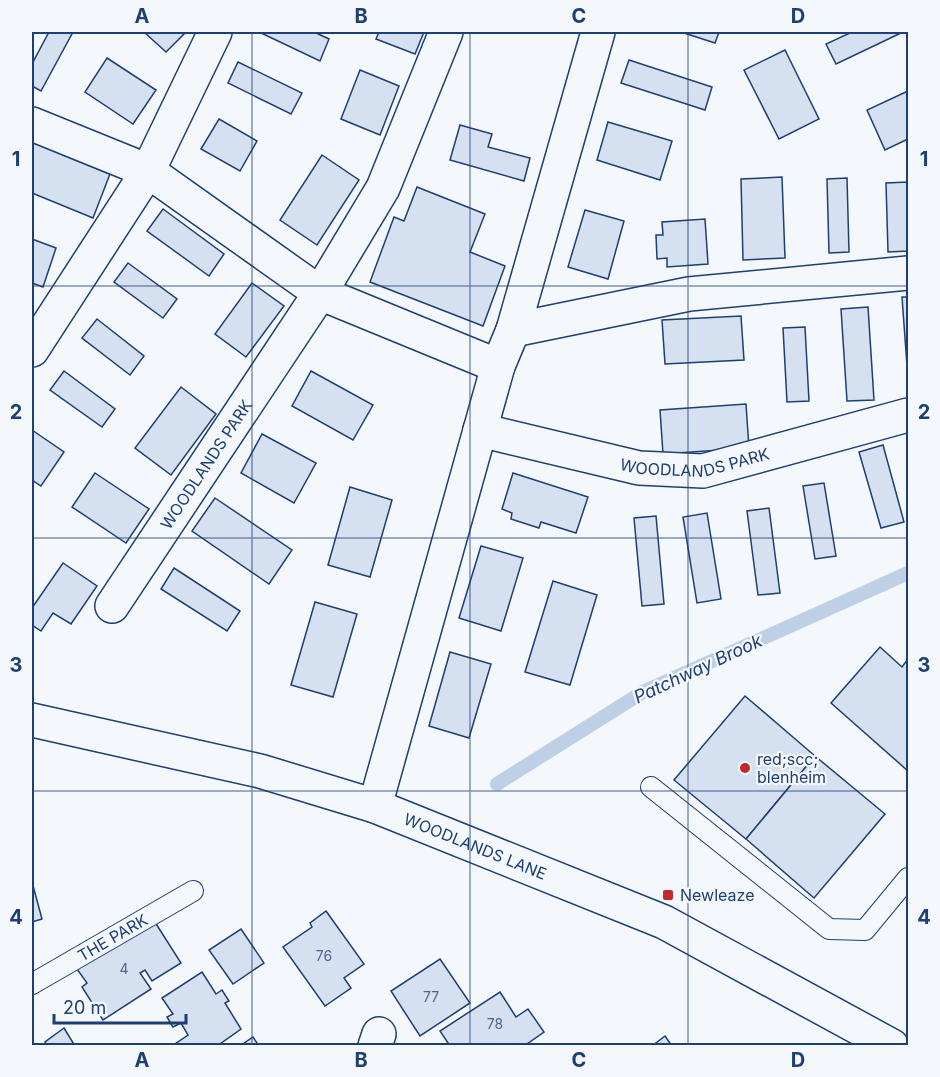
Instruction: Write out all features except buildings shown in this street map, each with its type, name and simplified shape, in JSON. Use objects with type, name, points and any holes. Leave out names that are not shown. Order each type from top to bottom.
[{"type":"street","points":[[32,350],[148,171],[215,32]]},
{"type":"street","name":"WOODLANDS PARK","points":[[112,606],[320,293],[383,188],[446,32]]},
{"type":"street","points":[[375,806],[498,366],[513,330],[598,32]]},
{"type":"street","points":[[32,124],[148,171],[320,293],[498,366]]},
{"type":"street","points":[[513,330],[689,294],[909,273]]},
{"type":"street","name":"WOODLANDS PARK","points":[[480,430],[639,468],[704,471],[909,416]]},
{"type":"street","name":"WOODLANDS LANE","points":[[32,720],[260,771],[375,806],[664,922],[892,1046]]},
{"type":"lane","points":[[651,787],[829,929],[865,930],[909,878]]},
{"type":"lane","name":"THE PARK","points":[[32,984],[194,891]]},
{"type":"waterway","name":"Patchway Brook","points":[[497,784],[643,692],[908,573]]},
{"type":"place","name":"red;scc; blenheim","points":[[745,768]]},
{"type":"place","name":"Newleaze","points":[[668,895]]}]
